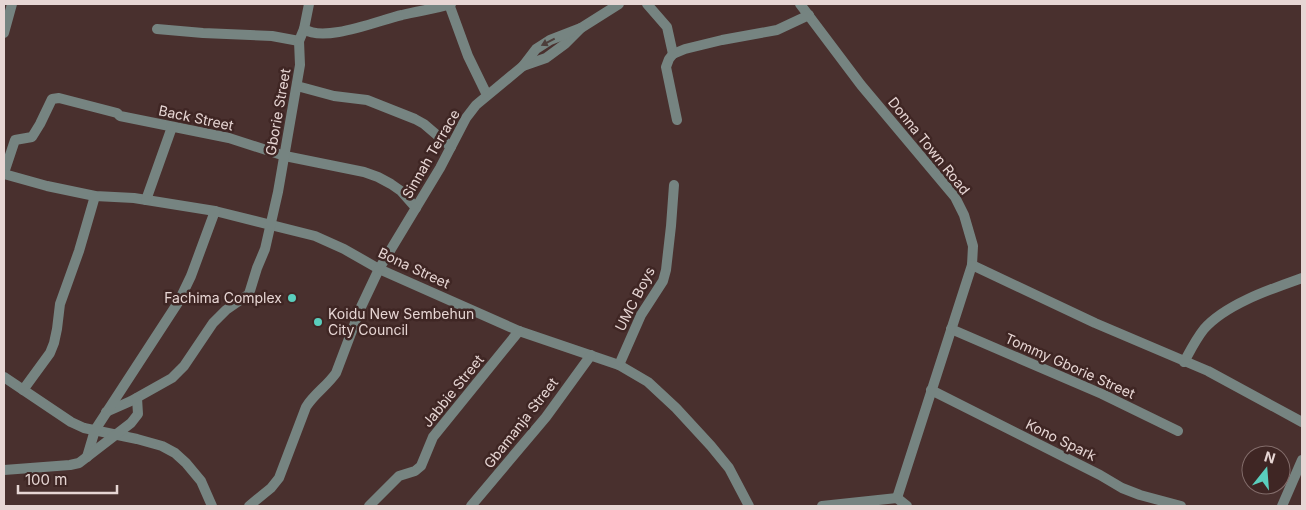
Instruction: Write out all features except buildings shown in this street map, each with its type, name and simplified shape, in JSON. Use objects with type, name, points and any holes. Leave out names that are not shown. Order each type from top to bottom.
[{"type":"street","points":[[4,33],[12,4]]},
{"type":"street","name":"Gborie Street","points":[[106,412],[137,398],[172,378],[184,366],[213,323],[226,310],[249,294],[265,249],[271,224],[285,156],[300,65],[299,41],[304,29],[309,4]]},
{"type":"street","points":[[304,29],[310,33],[349,30],[401,15],[450,4],[468,56],[486,96]]},
{"type":"street","name":"Sinnah Terrace","points":[[249,506],[271,488],[279,478],[306,408],[311,399],[336,373],[361,307],[379,269],[440,168],[466,118],[476,105],[523,66],[546,58],[565,44],[581,28],[619,4]]},
{"type":"street","points":[[647,4],[667,27],[673,54]]},
{"type":"street","name":"Donna Town Road","points":[[800,4],[861,84],[955,197],[966,222],[973,246],[972,265],[897,498]]},
{"type":"street","points":[[677,120],[666,68],[673,54],[713,42],[777,30],[809,14]]},
{"type":"street","points":[[158,28],[202,33],[272,36],[299,41]]},
{"type":"street","points":[[296,86],[334,96],[367,100],[424,124],[451,147]]},
{"type":"street","name":"Back Street","points":[[4,173],[15,140],[32,136],[52,100],[59,98],[117,113],[120,116],[229,138],[285,156],[364,172],[378,177],[401,191],[416,208]]},
{"type":"street","points":[[146,200],[172,127]]},
{"type":"street","name":"Bona Street","points":[[4,173],[47,186],[95,196],[146,200],[215,211],[315,236],[356,255],[379,269],[519,331],[619,365],[648,382],[676,408],[729,468],[749,506]]},
{"type":"street","name":"UMC Boys","points":[[619,365],[641,315],[663,281],[668,252],[674,185]]},
{"type":"street","points":[[23,390],[50,352],[54,342],[60,304],[79,251],[95,196]]},
{"type":"street","points":[[87,457],[95,430],[179,301],[192,276],[215,211]]},
{"type":"street","points":[[972,265],[1095,323],[1223,379],[1302,422]]},
{"type":"street","points":[[1184,362],[1205,328],[1220,316],[1268,290],[1302,278]]},
{"type":"street","name":"Tommy Gborie Street","points":[[951,329],[1102,394],[1178,431]]},
{"type":"street","name":"Jabbie Street","points":[[369,506],[399,476],[415,471],[421,466],[433,437],[519,331]]},
{"type":"street","name":"Gbamanja Street","points":[[470,506],[546,416],[591,355]]},
{"type":"street","points":[[4,377],[71,422],[84,428],[162,446],[174,453],[186,463],[200,482],[212,506]]},
{"type":"street","name":"Kono Spark","points":[[931,390],[1100,475],[1122,488],[1181,506]]},
{"type":"street","points":[[4,470],[79,463],[131,423],[138,414],[137,398]]},
{"type":"street","points":[[1282,506],[1302,460]]},
{"type":"street","points":[[822,506],[897,498],[906,506]]},
{"type":"place","name":"Fachima Complex","points":[[292,298]]},
{"type":"place","name":"Koidu New Sembehun City Council","points":[[318,322]]}]
